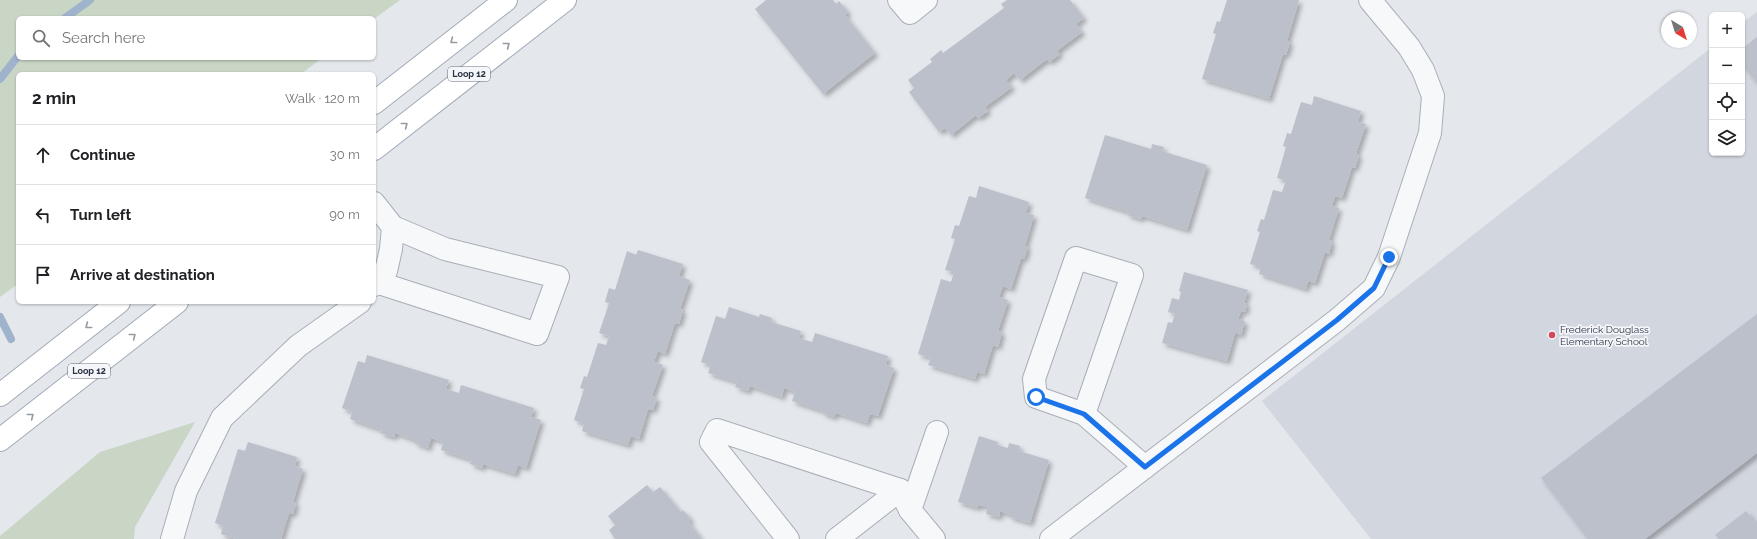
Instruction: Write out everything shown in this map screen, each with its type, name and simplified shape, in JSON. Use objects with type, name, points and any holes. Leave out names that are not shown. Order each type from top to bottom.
[{"type":"main road","points":[[376,101],[506,0]]},
{"type":"main road","name":"Loop 12","points":[[376,147],[565,0]]},
{"type":"main road","points":[[0,394],[116,304]]},
{"type":"main road","name":"Loop 12","points":[[0,440],[174,304]]},
{"type":"lane","points":[[899,0],[910,13],[926,0]]},
{"type":"lane","points":[[1051,539],[1337,320],[1374,288],[1389,257],[1430,133],[1433,96],[1423,70],[1409,47],[1370,0]]},
{"type":"lane","points":[[376,206],[393,227],[444,249],[558,277],[537,334],[376,283]]},
{"type":"lane","points":[[376,282],[386,271],[391,249],[393,227]]},
{"type":"lane","points":[[1084,414],[1132,275],[1076,258],[1034,379],[1036,397],[1084,414],[1145,467]]},
{"type":"lane","points":[[172,539],[186,491],[222,418],[298,346],[357,304]]},
{"type":"lane","points":[[788,539],[711,442],[717,430],[900,490],[910,510],[934,539]]},
{"type":"lane","points":[[910,510],[937,432]]},
{"type":"lane","points":[[836,539],[900,490]]},
{"type":"shaded area","name":"Frederick Douglass Elementary School","points":[[1757,12],[1757,539],[1371,539],[1262,401],[1709,49],[1709,156],[1745,156],[1745,21]]},
{"type":"green space","points":[[0,0],[400,0],[376,18],[376,16],[16,16],[16,60],[319,60],[304,72],[16,72],[16,285],[0,297]]},
{"type":"green space","points":[[195,422],[135,527],[134,539],[0,539],[0,536],[100,452]]},
{"type":"building","points":[[766,0],[833,0],[836,4],[839,1],[848,12],[845,15],[875,53],[823,94],[755,9]]},
{"type":"building","points":[[1007,0],[1070,0],[1084,18],[1076,24],[1082,32],[1057,51],[1060,54],[1049,62],[1047,59],[1020,80],[1014,73],[1006,80],[1012,87],[985,107],[988,111],[978,118],[976,115],[951,135],[945,128],[939,132],[909,92],[914,88],[908,80],[932,62],[930,59],[941,50],[943,53],[1004,8],[1001,4]]},
{"type":"building","points":[[1227,0],[1299,0],[1287,41],[1290,42],[1286,55],[1283,54],[1269,99],[1202,79],[1216,34],[1213,33],[1217,21],[1220,22]]},
{"type":"building","points":[[1757,37],[1757,83],[1745,68],[1745,47]]},
{"type":"building","points":[[1314,96],[1361,111],[1358,122],[1366,124],[1356,154],[1359,155],[1355,168],[1352,167],[1342,198],[1335,196],[1332,206],[1339,208],[1329,240],[1332,241],[1329,254],[1325,252],[1315,283],[1308,281],[1306,289],[1259,274],[1261,267],[1250,264],[1260,232],[1257,231],[1261,219],[1264,220],[1273,190],[1282,192],[1286,180],[1277,178],[1286,147],[1283,146],[1287,133],[1291,134],[1301,102],[1312,105]]},
{"type":"building","points":[[1105,135],[1151,149],[1152,144],[1164,147],[1162,151],[1207,165],[1187,230],[1142,216],[1141,219],[1127,215],[1128,212],[1085,198]]},
{"type":"building","points":[[979,186],[1029,202],[1026,213],[1034,215],[1025,246],[1028,246],[1024,259],[1021,258],[1011,289],[1003,286],[999,297],[1008,300],[998,331],[1002,332],[998,347],[993,345],[984,374],[977,372],[975,379],[928,365],[931,358],[918,354],[941,279],[951,282],[954,272],[945,270],[955,239],[951,238],[955,225],[959,226],[969,196],[976,198]]},
{"type":"building","points":[[638,250],[683,264],[679,276],[690,280],[680,309],[683,310],[679,324],[675,323],[665,354],[658,351],[654,362],[663,365],[652,396],[657,398],[653,410],[648,409],[639,439],[631,436],[628,445],[582,431],[584,424],[574,420],[584,389],[580,388],[584,376],[587,377],[598,343],[606,345],[609,336],[599,333],[609,303],[605,302],[609,288],[615,290],[627,251],[636,255]]},
{"type":"building","points":[[1184,272],[1248,290],[1244,303],[1247,304],[1245,312],[1241,311],[1238,319],[1245,321],[1241,335],[1235,333],[1227,361],[1162,343],[1168,322],[1172,323],[1175,314],[1168,312],[1172,298],[1179,300],[1181,292],[1179,291]]},
{"type":"building","points":[[729,307],[759,317],[760,314],[772,318],[771,322],[801,331],[799,338],[812,342],[815,333],[888,356],[886,365],[894,368],[878,416],[870,414],[867,423],[836,413],[834,417],[822,413],[823,411],[792,401],[795,392],[784,388],[782,397],[750,386],[748,391],[735,387],[737,382],[708,373],[711,365],[701,362],[716,316],[725,319]]},
{"type":"building","points":[[1757,314],[1757,453],[1645,539],[1588,539],[1541,478]]},
{"type":"building","points":[[367,355],[449,380],[446,389],[459,393],[461,385],[534,408],[531,417],[541,420],[526,468],[518,465],[515,474],[483,464],[482,468],[470,464],[472,460],[441,450],[443,442],[431,438],[428,448],[414,443],[415,440],[395,433],[394,437],[380,433],[382,430],[350,419],[352,412],[342,408],[358,361],[365,363]]},
{"type":"building","points":[[979,436],[998,442],[997,445],[1008,448],[1009,443],[1020,446],[1019,451],[1049,460],[1030,523],[1010,517],[1010,515],[1000,511],[999,517],[986,514],[988,507],[978,505],[978,508],[958,502]]},
{"type":"building","points":[[248,442],[297,457],[295,466],[303,469],[293,502],[296,503],[293,514],[289,513],[281,539],[236,539],[221,534],[223,526],[215,523],[238,449],[245,451]]},
{"type":"building","points":[[647,485],[653,492],[660,487],[681,512],[683,510],[691,519],[688,521],[702,539],[615,539],[609,530],[615,525],[608,516]]},
{"type":"building","points":[[1746,511],[1757,525],[1757,539],[1719,539],[1715,535]]},
{"type":"waterway","points":[[68,16],[90,0]]},
{"type":"waterway","points":[[0,79],[16,59]]},
{"type":"waterway","points":[[0,317],[11,339]]},
{"type":"place","name":"Frederick Douglass Elementary School","points":[[1552,335]]},
{"type":"route","points":[[1036,397],[1084,414],[1145,467],[1337,320],[1374,288],[1389,257]]}]
